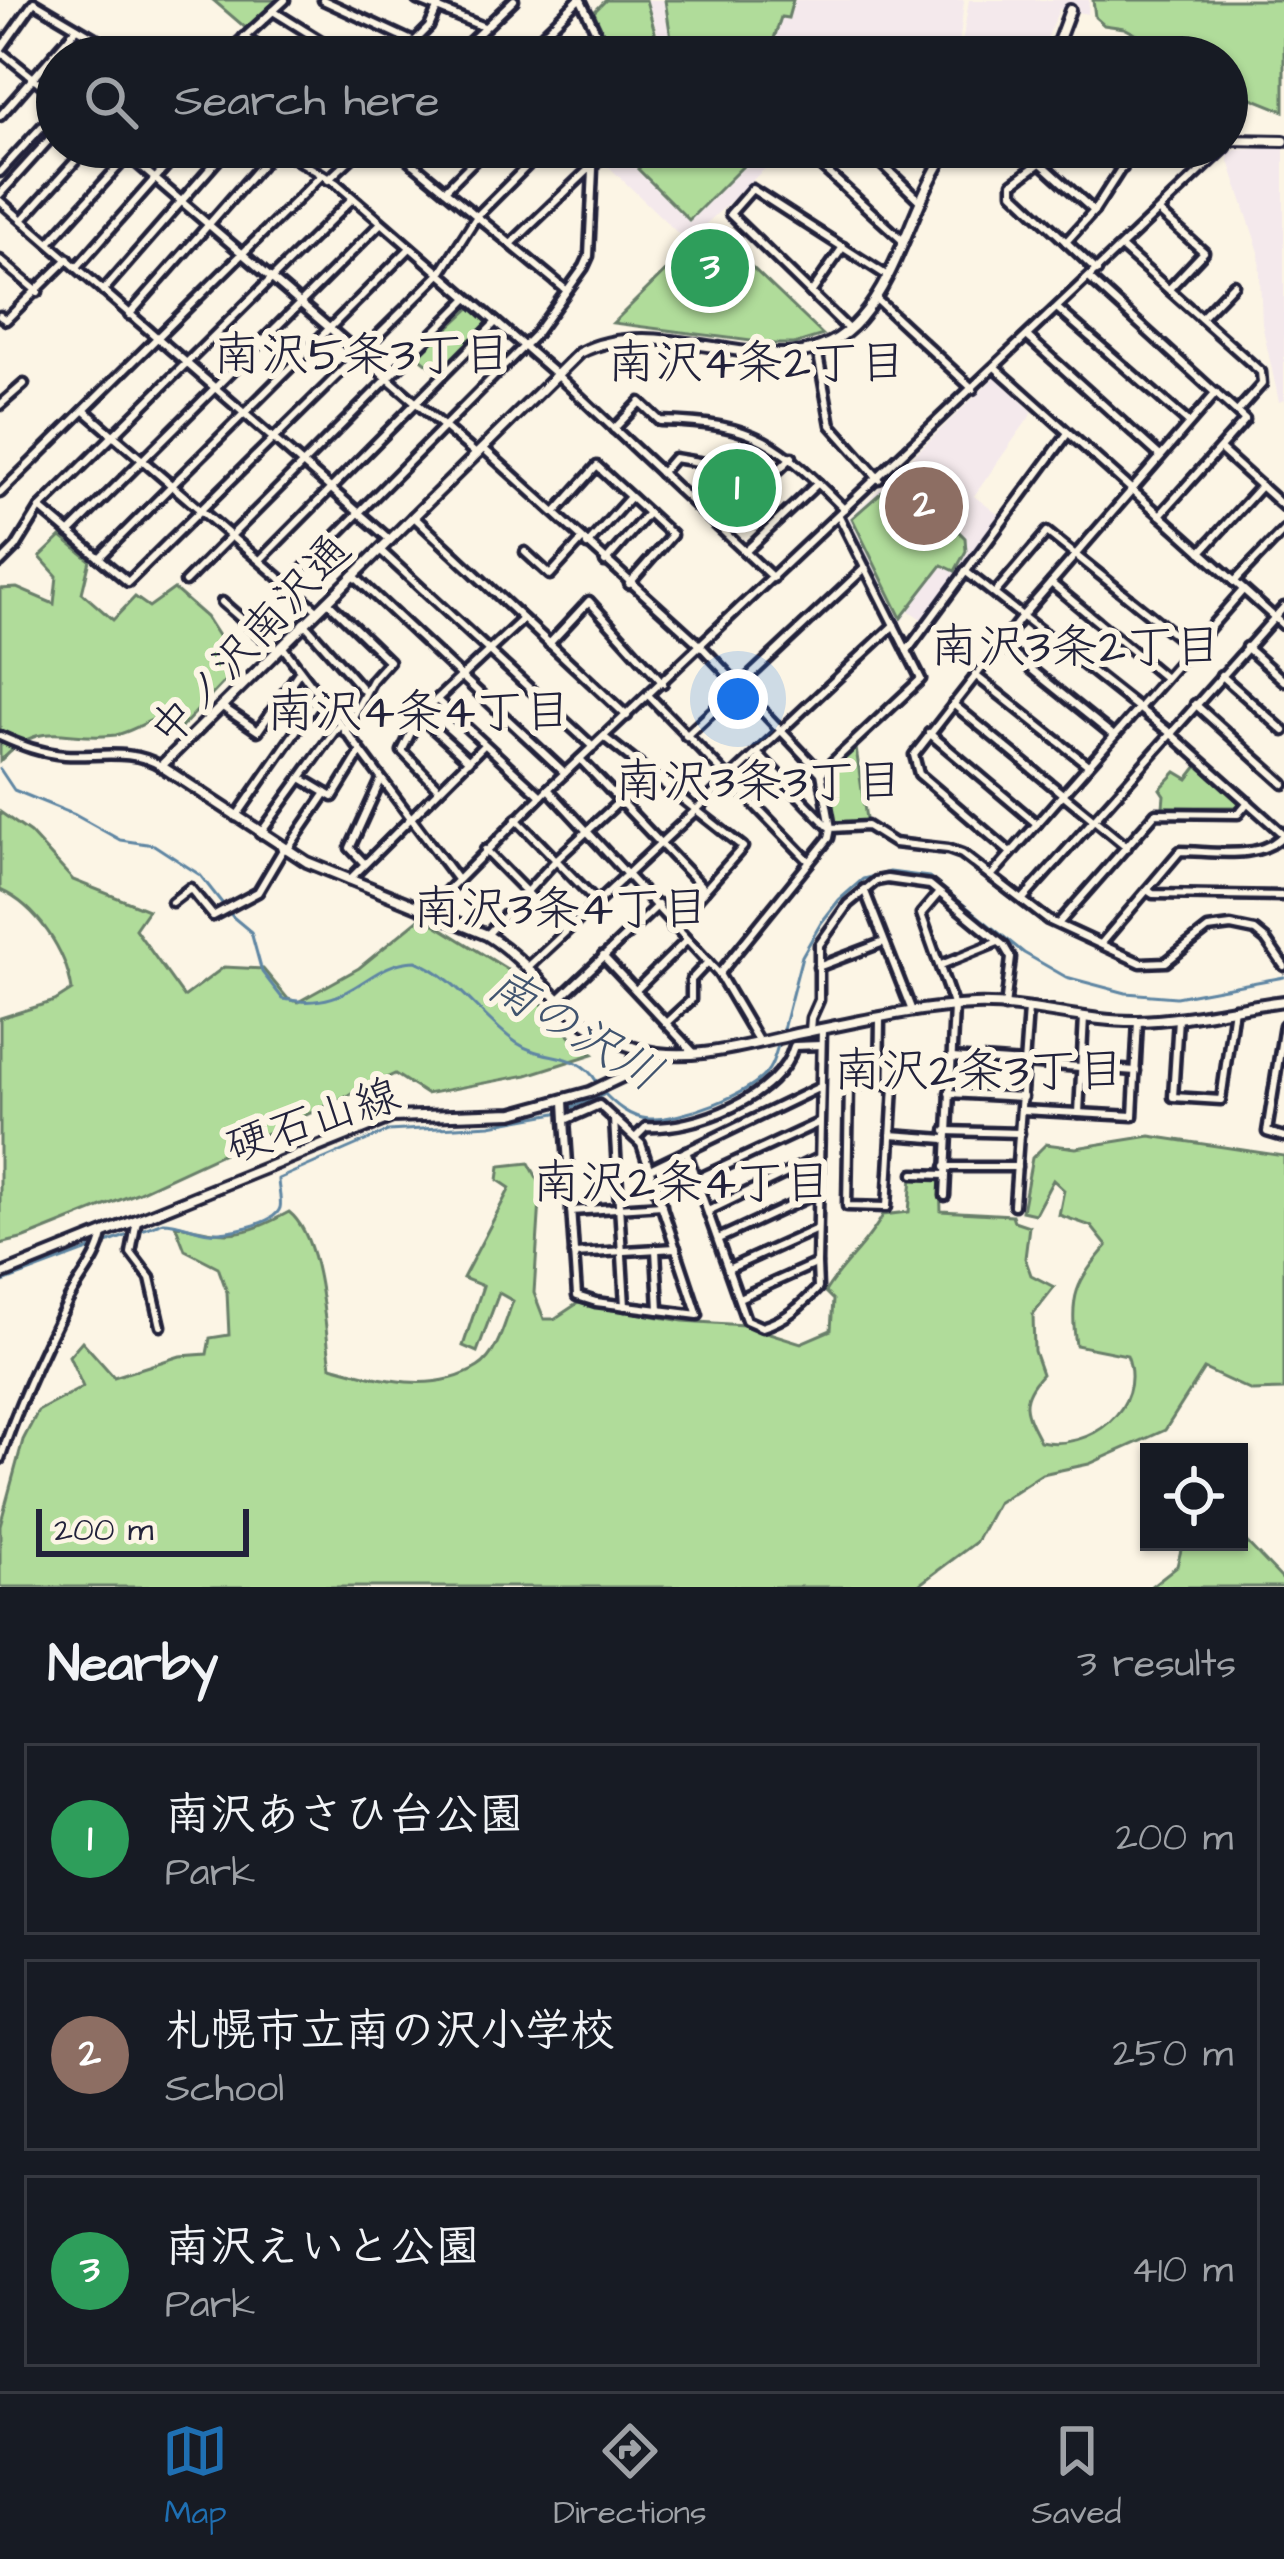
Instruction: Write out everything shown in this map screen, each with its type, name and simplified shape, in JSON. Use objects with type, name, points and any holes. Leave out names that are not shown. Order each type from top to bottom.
[{"type":"street","points":[[246,36],[285,0]]},
{"type":"street","points":[[323,0],[401,36]]},
{"type":"street","points":[[417,0],[440,4],[484,27]]},
{"type":"street","points":[[476,36],[514,0]]},
{"type":"street","points":[[542,36],[580,0],[594,36]]},
{"type":"street","points":[[36,80],[0,50],[34,2],[92,36]]},
{"type":"street","points":[[420,36],[440,4]]},
{"type":"street","points":[[1060,36],[1070,10]]},
{"type":"street","points":[[272,11],[313,36]]},
{"type":"street","points":[[69,36],[77,27]]},
{"type":"street","points":[[0,116],[36,74]]},
{"type":"street","points":[[0,172],[36,133]]},
{"type":"street","points":[[1248,143],[1284,140]]},
{"type":"street","points":[[36,155],[0,197],[184,364],[389,539]]},
{"type":"street","points":[[22,220],[69,168]]},
{"type":"street","points":[[49,243],[117,168]]},
{"type":"street","points":[[143,168],[554,514],[701,646],[821,773],[829,838],[719,974]]},
{"type":"street","points":[[77,267],[164,168]]},
{"type":"street","points":[[103,291],[211,168]]},
{"type":"street","points":[[129,315],[258,168]]},
{"type":"street","points":[[309,168],[353,198],[496,322],[773,578]]},
{"type":"street","points":[[1,490],[337,168]]},
{"type":"street","points":[[418,168],[567,291]]},
{"type":"street","points":[[446,190],[467,168]]},
{"type":"street","points":[[40,508],[128,581],[440,274],[477,216],[525,168]]},
{"type":"street","points":[[511,244],[591,168]]},
{"type":"street","points":[[288,584],[524,347],[567,291],[589,256],[593,168]]},
{"type":"street","points":[[823,168],[902,240]]},
{"type":"street","points":[[886,168],[920,201]]},
{"type":"street","name":"中ノ沢南沢通","points":[[938,168],[875,298],[849,330],[817,349],[770,354],[628,337],[579,353],[160,766],[286,849],[349,880],[487,935],[528,967],[556,1001],[586,1026],[638,1048],[694,1052],[954,1007],[1005,1007],[1138,1021],[1284,1000]]},
{"type":"street","points":[[1034,168],[1013,184],[1012,192],[1097,272]]},
{"type":"street","points":[[1047,168],[1094,211]]},
{"type":"street","points":[[1066,242],[1123,168]]},
{"type":"street","points":[[428,910],[544,792],[1203,168]]},
{"type":"street","points":[[849,330],[730,214],[752,189],[886,275]]},
{"type":"street","points":[[0,563],[40,508],[353,198]]},
{"type":"street","points":[[1158,212],[1204,252],[1169,289]]},
{"type":"street","points":[[69,533],[381,223]]},
{"type":"street","points":[[812,293],[843,247]]},
{"type":"street","points":[[99,558],[410,248]]},
{"type":"street","points":[[1122,248],[1261,372],[1262,384],[1237,412]]},
{"type":"street","points":[[0,316],[5,320],[68,259]]},
{"type":"street","points":[[0,260],[38,292]]},
{"type":"street","points":[[1090,279],[1246,420],[1160,515]]},
{"type":"street","points":[[1201,317],[1234,284]]},
{"type":"street","points":[[184,582],[468,298]]},
{"type":"street","points":[[875,298],[973,389]]},
{"type":"street","points":[[1058,309],[1189,423]]},
{"type":"street","points":[[260,560],[496,322]]},
{"type":"street","points":[[1028,337],[1160,456]]},
{"type":"street","points":[[817,349],[831,425],[879,478]]},
{"type":"street","points":[[995,368],[1284,626]]},
{"type":"street","points":[[0,405],[24,385]]},
{"type":"street","points":[[1011,853],[919,774],[914,755],[1024,614],[1216,393]]},
{"type":"street","points":[[614,429],[640,402],[660,421],[752,434],[792,457],[842,513],[921,679],[821,773]]},
{"type":"street","points":[[85,410],[317,610]]},
{"type":"street","points":[[908,651],[1068,433]]},
{"type":"street","points":[[1219,448],[1284,507]]},
{"type":"street","points":[[718,527],[792,457]]},
{"type":"street","points":[[661,473],[674,458],[699,460],[729,466],[766,482]]},
{"type":"street","points":[[554,514],[596,466],[672,535],[629,584]]},
{"type":"street","points":[[745,552],[818,482]]},
{"type":"street","points":[[1202,552],[1261,486]]},
{"type":"street","points":[[525,552],[550,574],[630,497]]},
{"type":"street","points":[[605,562],[648,513]]},
{"type":"street","points":[[412,516],[626,716]]},
{"type":"street","points":[[1234,582],[1284,530]]},
{"type":"street","points":[[995,593],[1047,532],[1191,648]]},
{"type":"street","points":[[379,549],[593,747]]},
{"type":"street","points":[[686,736],[865,568]]},
{"type":"street","points":[[965,571],[1139,707],[1284,834],[1274,846],[1261,850],[1180,851],[1101,944]]},
{"type":"street","points":[[353,575],[565,772]]},
{"type":"street","points":[[1051,583],[1165,678]]},
{"type":"street","points":[[991,876],[1243,590]]},
{"type":"street","points":[[260,834],[389,661],[327,601]]},
{"type":"street","points":[[549,644],[589,601],[663,682]]},
{"type":"street","points":[[222,602],[279,648],[457,878]]},
{"type":"street","points":[[1022,898],[1284,607]]},
{"type":"street","points":[[439,789],[402,751],[419,716],[523,619]]},
{"type":"street","points":[[304,623],[365,692]]},
{"type":"street","points":[[528,967],[894,625]]},
{"type":"street","points":[[1000,644],[1114,736]]},
{"type":"street","points":[[1246,647],[1284,680]]},
{"type":"street","points":[[221,706],[258,731],[299,672]]},
{"type":"street","points":[[976,675],[1088,765]]},
{"type":"street","points":[[1221,675],[1284,731]]},
{"type":"street","points":[[649,696],[809,861]]},
{"type":"street","points":[[236,817],[319,698]]},
{"type":"street","points":[[437,700],[484,746],[588,830],[719,974],[758,1042]]},
{"type":"street","points":[[953,704],[1127,847]]},
{"type":"street","points":[[1196,704],[1284,784]]},
{"type":"street","points":[[419,716],[469,761]]},
{"type":"street","points":[[929,733],[1037,824]]},
{"type":"street","points":[[0,736],[27,749],[128,755],[148,758],[160,766]]},
{"type":"street","points":[[604,737],[742,847],[673,928]]},
{"type":"street","points":[[349,880],[484,746]]},
{"type":"street","points":[[300,778],[333,797],[360,753]]},
{"type":"street","points":[[757,753],[830,828],[867,826],[894,843],[948,849],[1058,924],[1141,963],[1166,962],[1208,929],[1242,927],[1266,940],[1284,966]]},
{"type":"street","points":[[580,759],[705,890]]},
{"type":"street","points":[[487,935],[556,860],[650,773]]},
{"type":"street","points":[[364,863],[350,848],[381,780]]},
{"type":"street","points":[[172,902],[190,888],[213,916],[252,897],[326,794]]},
{"type":"street","points":[[1058,924],[1156,813],[1238,814],[1247,802]]},
{"type":"street","points":[[517,819],[597,902]]},
{"type":"street","points":[[485,850],[565,932]]},
{"type":"street","points":[[806,1032],[819,1000],[819,945],[863,888],[887,879],[930,885],[998,941],[1010,958],[1005,1007]]},
{"type":"street","points":[[863,888],[914,1014]]},
{"type":"street","points":[[1147,890],[1153,894],[1284,896]]},
{"type":"street","points":[[940,893],[921,914],[954,1007],[945,1196]]},
{"type":"street","points":[[556,1001],[658,905]]},
{"type":"street","points":[[636,990],[686,941]]},
{"type":"street","points":[[940,964],[998,941]]},
{"type":"street","points":[[818,967],[884,942]]},
{"type":"street","points":[[603,956],[694,1052]]},
{"type":"street","points":[[666,1023],[691,1000],[691,980],[708,962]]},
{"type":"street","points":[[1178,1018],[1172,1096],[1222,1100],[1234,1008]]},
{"type":"street","points":[[1014,1205],[1028,1009]]},
{"type":"street","points":[[1079,1113],[1084,1017]]},
{"type":"street","points":[[879,1084],[880,1020]]},
{"type":"street","points":[[1022,1110],[1133,1116],[1138,1021]]},
{"type":"street","points":[[1284,1025],[1267,1132],[1284,1137]]},
{"type":"street","points":[[686,1151],[746,1320],[762,1327],[778,1322],[818,1288],[822,1029]]},
{"type":"street","points":[[635,1138],[646,1127],[694,1123],[764,1090],[782,1072],[794,1046],[821,1045]]},
{"type":"street","name":"硬石山線","points":[[0,1275],[392,1118],[513,1113],[590,1092],[628,1074],[638,1048]]},
{"type":"street","points":[[952,1058],[1136,1071]]},
{"type":"street","points":[[849,1084],[879,1084],[894,1086],[887,1207],[847,1205],[849,1084]]},
{"type":"street","points":[[650,1169],[820,1087]]},
{"type":"street","points":[[949,1094],[1022,1097]]},
{"type":"street","points":[[564,1101],[565,1120],[572,1211],[577,1296],[698,1315],[650,1169],[635,1138],[599,1105],[565,1120]]},
{"type":"street","points":[[614,1119],[625,1306]]},
{"type":"street","points":[[697,1180],[820,1122]]},
{"type":"street","points":[[891,1135],[1020,1133]]},
{"type":"street","points":[[708,1210],[819,1158]]},
{"type":"street","points":[[914,1174],[1017,1167]]},
{"type":"street","points":[[718,1239],[818,1192]]},
{"type":"street","points":[[572,1211],[662,1205]]},
{"type":"street","points":[[136,1221],[131,1253],[150,1278],[161,1326]]},
{"type":"street","points":[[728,1269],[818,1229]]},
{"type":"street","points":[[0,1459],[23,1395],[100,1250],[103,1232]]},
{"type":"street","points":[[574,1254],[676,1248]]},
{"type":"street","points":[[656,1249],[659,1310]]},
{"type":"street","points":[[739,1298],[817,1263]]},
{"type":"shaded area","points":[[647,0],[964,0],[960,36],[658,36]]},
{"type":"shaded area","points":[[969,0],[1089,0],[1088,14],[1059,9],[1048,36],[963,36]]},
{"type":"shaded area","points":[[1284,147],[1284,400],[1279,402],[1262,324],[1259,252],[1231,168],[1248,168],[1248,149]]},
{"type":"shaded area","points":[[610,168],[766,168],[687,242]]},
{"type":"shaded area","points":[[995,377],[1033,412],[974,496],[1000,516],[925,621],[909,611],[899,625],[849,518]]},
{"type":"green space","points":[[213,0],[278,0],[248,30]]},
{"type":"green space","points":[[606,0],[646,0],[655,32],[651,36],[604,36],[594,12]]},
{"type":"green space","points":[[665,0],[793,0],[788,18],[781,17],[775,36],[671,36]]},
{"type":"green space","points":[[1093,0],[1284,0],[1284,111],[1248,96],[1248,36],[1139,36],[1104,25],[1095,17]]},
{"type":"green space","points":[[639,168],[741,168],[689,220]]},
{"type":"green space","points":[[710,227],[823,335],[794,344],[774,344],[613,323]]},
{"type":"green space","points":[[471,307],[489,321],[488,326],[440,374],[418,356]]},
{"type":"green space","points":[[902,474],[965,538],[966,551],[955,571],[942,565],[901,618],[852,518]]},
{"type":"green space","points":[[61,537],[90,560],[82,593],[113,620],[135,597],[149,607],[174,589],[206,617],[238,667],[179,730],[160,716],[116,735],[41,735],[15,747],[0,761],[0,589],[17,588],[54,604],[57,576],[40,557]]},
{"type":"green space","points":[[855,741],[867,826],[831,828],[821,773]]},
{"type":"green space","points":[[1198,766],[1239,807],[1163,807],[1160,789],[1176,772],[1188,779]]},
{"type":"green space","points":[[0,812],[30,833],[73,880],[148,910],[135,929],[184,997],[224,967],[263,969],[288,999],[298,1002],[359,968],[419,919],[426,919],[515,974],[578,1044],[593,1054],[527,1075],[426,1094],[395,1074],[137,1193],[0,1244],[0,1018],[55,1001],[72,990],[48,931],[26,907],[0,890]]},
{"type":"green space","points":[[1150,1136],[1284,1156],[1284,1390],[1252,1391],[1204,1369],[1165,1430],[1089,1464],[1042,1474],[997,1503],[976,1542],[916,1587],[0,1587],[0,1525],[23,1440],[38,1411],[83,1387],[69,1356],[82,1341],[114,1377],[180,1356],[207,1354],[210,1338],[229,1335],[227,1292],[218,1267],[185,1250],[175,1224],[234,1233],[289,1212],[300,1224],[315,1261],[331,1366],[424,1382],[461,1376],[485,1362],[513,1301],[499,1293],[477,1352],[463,1346],[483,1286],[463,1278],[510,1188],[498,1180],[500,1166],[529,1163],[541,1185],[534,1293],[544,1319],[554,1319],[578,1303],[683,1321],[744,1325],[801,1343],[831,1330],[833,1300],[825,1292],[883,1215],[909,1212],[912,1177],[940,1179],[941,1211],[1012,1215],[1014,1221],[1029,1226],[1025,1258],[1031,1275],[1054,1287],[1033,1314],[1034,1351],[1042,1374],[1029,1391],[1026,1406],[1040,1441],[1059,1443],[1094,1433],[1109,1422],[1129,1392],[1131,1374],[1127,1355],[1076,1345],[1077,1291],[1107,1246],[1091,1226],[1059,1215],[1064,1190],[1053,1180],[1035,1214],[1022,1211],[1032,1158],[1046,1144],[1076,1148]]},
{"type":"green space","points":[[1248,1543],[1284,1581],[1284,1587],[1150,1587],[1177,1566],[1181,1551],[1248,1551]]},
{"type":"waterway","name":"南の沢川","points":[[0,769],[14,790],[120,840],[154,845],[200,875],[251,932],[262,972],[283,999],[327,999],[383,969],[416,961],[444,977],[517,1043],[570,1060],[597,1082]]},
{"type":"waterway","name":"南の沢川","points":[[782,1033],[802,956],[821,923],[863,879],[890,872],[929,877],[1024,953],[1066,977],[1126,993],[1176,997],[1284,977]]},
{"type":"waterway","name":"南の沢川","points":[[602,1091],[623,1110],[642,1118],[696,1111],[761,1078],[779,1042]]},
{"type":"waterway","points":[[0,1283],[163,1222],[216,1232],[260,1223],[280,1208],[278,1179],[388,1131],[490,1125],[556,1113],[603,1095]]},
{"type":"place","name":"南沢えいと公園","points":[[710,268]]},
{"type":"place","name":"南沢あさひ台公園","points":[[737,488]]},
{"type":"place","name":"札幌市立南の沢小学校","points":[[924,506]]},
{"type":"district","name":"南沢5条3丁目","points":[[362,353]]},
{"type":"district","name":"南沢4条2丁目","points":[[757,361]]},
{"type":"district","name":"南沢3条2丁目","points":[[1076,645]]},
{"type":"district","name":"南沢4条4丁目","points":[[419,710]]},
{"type":"district","name":"南沢3条3丁目","points":[[759,780]]},
{"type":"district","name":"南沢3条4丁目","points":[[561,907]]},
{"type":"district","name":"南沢2条3丁目","points":[[979,1069]]},
{"type":"district","name":"南沢2条4丁目","points":[[682,1181]]}]
